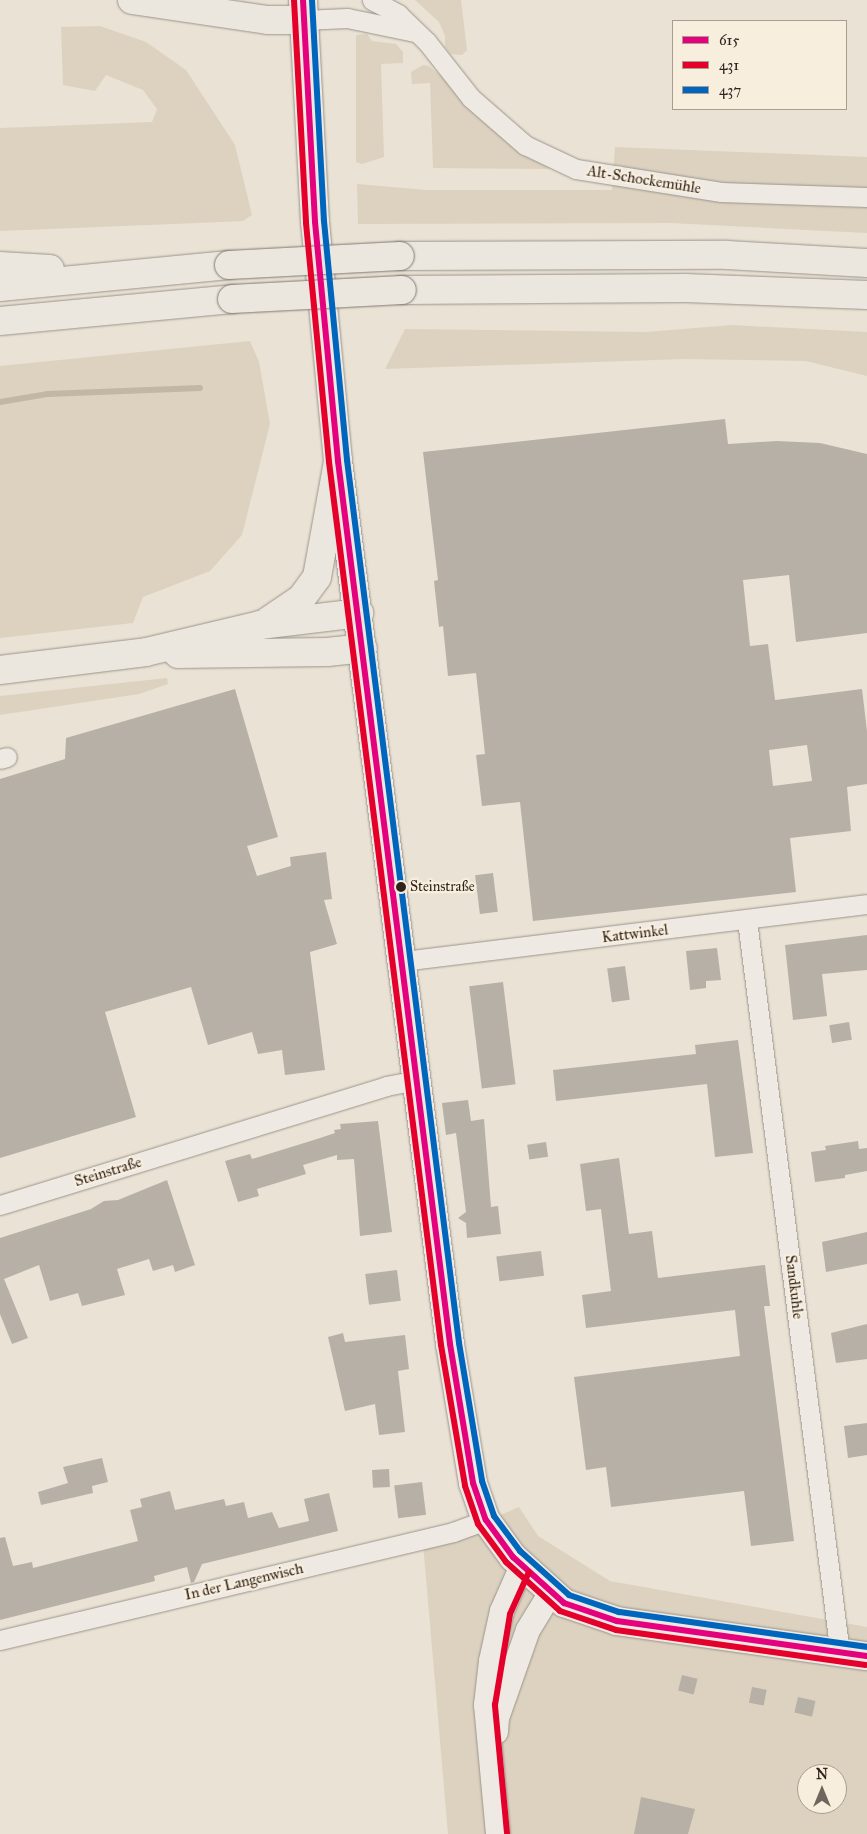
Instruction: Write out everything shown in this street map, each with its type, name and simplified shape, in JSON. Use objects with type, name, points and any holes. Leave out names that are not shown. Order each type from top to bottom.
[{"type":"highway","points":[[132,0],[268,20],[303,10]]},
{"type":"highway","points":[[0,287],[129,273],[229,265],[400,256],[727,255],[867,263]]},
{"type":"highway","points":[[0,266],[129,273]]},
{"type":"highway","points":[[0,321],[81,311],[232,299],[402,290],[667,287],[867,295]]},
{"type":"highway","points":[[0,336],[81,311]]},
{"type":"highway","points":[[260,625],[286,612],[301,599],[316,578],[338,461]]},
{"type":"highway","points":[[0,670],[146,652],[260,625],[359,613]]},
{"type":"highway","points":[[146,652],[208,655],[363,648]]},
{"type":"main road","points":[[303,10],[315,222],[338,461],[464,1434],[473,1482],[486,1520],[521,1568],[550,1594],[564,1603],[617,1621],[840,1654],[867,1656]]},
{"type":"street","name":"Alt-Schockemühle","points":[[372,0],[398,14],[471,98],[526,146],[576,170],[721,192],[867,197]]},
{"type":"street","points":[[303,10],[415,32]]},
{"type":"street","name":"Kattwinkel","points":[[403,962],[867,904]]},
{"type":"street","name":"Sandkuhle","points":[[747,920],[840,1654]]},
{"type":"street","name":"Steinstraße","points":[[0,1205],[386,1086],[418,1080]]},
{"type":"street","name":"In der Langenwisch","points":[[0,1640],[444,1534],[486,1520]]},
{"type":"street","points":[[498,1834],[486,1705],[491,1661],[502,1611],[521,1568]]},
{"type":"street","points":[[491,1771],[498,1718],[528,1630],[550,1594]]},
{"type":"shaded area","points":[[415,0],[461,0],[467,50],[462,55],[451,54],[445,47],[445,36],[439,22]]},
{"type":"shaded area","points":[[100,26],[146,42],[186,70],[235,145],[252,215],[243,221],[0,231],[0,128],[152,122],[157,109],[143,90],[106,75],[95,91],[63,85],[61,27]]},
{"type":"shaded area","points":[[367,34],[372,41],[396,44],[403,52],[403,63],[381,64],[384,157],[362,164],[356,162],[356,35]]},
{"type":"shaded area","points":[[423,65],[429,66],[551,169],[433,168],[430,83],[412,84],[411,72]]},
{"type":"shaded area","points":[[615,147],[867,157],[867,233],[670,223],[358,224],[357,184],[426,190],[612,190]]},
{"type":"shaded area","points":[[732,325],[867,332],[867,376],[806,361],[685,359],[385,369],[405,329],[646,332]]},
{"type":"shaded area","points":[[250,341],[259,362],[270,424],[242,535],[210,571],[143,597],[133,623],[0,638],[0,366]]},
{"type":"shaded area","points":[[167,678],[168,684],[139,694],[0,715],[0,696]]},
{"type":"shaded area","points":[[519,1507],[538,1536],[610,1581],[867,1627],[867,1834],[448,1834],[423,1543],[450,1537]]},
{"type":"building","points":[[725,419],[728,444],[777,441],[820,443],[867,454],[867,633],[796,642],[789,575],[743,580],[750,646],[768,644],[775,700],[862,689],[867,731],[867,784],[847,787],[851,831],[790,838],[796,892],[533,921],[520,802],[482,806],[476,755],[485,754],[476,673],[448,676],[443,626],[439,627],[434,581],[438,580],[423,452]],"holes":[[[807,745],[812,781],[773,786],[769,750]]]},
{"type":"building","points":[[235,689],[278,837],[247,846],[257,876],[291,866],[290,857],[326,852],[332,899],[324,900],[337,944],[310,952],[325,1070],[285,1075],[282,1050],[258,1054],[252,1032],[208,1045],[191,987],[105,1012],[136,1117],[0,1158],[0,779],[65,759],[66,738]]},
{"type":"building","points":[[493,873],[498,912],[480,914],[475,875]]},
{"type":"building","points":[[867,935],[867,970],[822,974],[827,1016],[793,1020],[785,945]]},
{"type":"building","points":[[717,948],[721,980],[706,981],[706,988],[690,990],[686,951]]},
{"type":"building","points":[[625,966],[630,1000],[612,1002],[607,969]]},
{"type":"building","points":[[503,982],[516,1084],[482,1088],[469,986]]},
{"type":"building","points":[[849,1022],[852,1040],[832,1043],[829,1025]]},
{"type":"building","points":[[738,1040],[753,1153],[715,1157],[707,1084],[556,1101],[553,1070],[696,1054],[695,1045]]},
{"type":"building","points":[[468,1100],[471,1121],[484,1119],[491,1207],[498,1206],[501,1234],[467,1238],[466,1223],[458,1218],[466,1212],[456,1133],[446,1135],[442,1103]]},
{"type":"building","points":[[378,1121],[392,1232],[360,1236],[354,1159],[337,1160],[337,1155],[303,1165],[306,1174],[257,1189],[259,1196],[238,1202],[225,1161],[250,1154],[252,1159],[317,1139],[335,1133],[334,1130],[341,1129],[340,1124]]},
{"type":"building","points":[[858,1141],[859,1149],[867,1148],[867,1171],[845,1175],[845,1178],[815,1182],[811,1152],[826,1150],[825,1146]]},
{"type":"building","points":[[546,1142],[548,1157],[529,1159],[527,1145]]},
{"type":"building","points":[[619,1158],[629,1234],[652,1231],[658,1278],[765,1265],[770,1306],[764,1306],[794,1541],[751,1546],[744,1491],[611,1507],[606,1467],[586,1470],[574,1377],[740,1356],[735,1310],[586,1328],[582,1295],[611,1291],[601,1209],[586,1211],[580,1164]]},
{"type":"building","points":[[167,1180],[195,1265],[175,1272],[173,1265],[153,1271],[149,1259],[117,1269],[125,1295],[82,1306],[78,1293],[50,1301],[39,1265],[4,1279],[28,1338],[12,1344],[0,1314],[0,1238],[91,1209],[104,1201],[118,1200]]},
{"type":"building","points":[[867,1232],[867,1264],[826,1272],[822,1242]]},
{"type":"building","points":[[541,1251],[544,1276],[499,1281],[496,1256]]},
{"type":"building","points":[[397,1270],[401,1301],[369,1305],[365,1274]]},
{"type":"building","points":[[867,1324],[867,1359],[836,1363],[831,1333]]},
{"type":"building","points":[[343,1333],[345,1342],[405,1335],[409,1369],[398,1371],[405,1432],[379,1435],[375,1404],[345,1411],[328,1337]]},
{"type":"building","points":[[867,1423],[867,1455],[848,1458],[844,1426]]},
{"type":"building","points":[[102,1458],[108,1482],[92,1486],[93,1493],[41,1505],[38,1492],[68,1483],[63,1467]]},
{"type":"building","points":[[389,1469],[390,1487],[373,1488],[372,1470]]},
{"type":"building","points":[[422,1482],[426,1515],[398,1518],[394,1485]]},
{"type":"building","points":[[170,1491],[175,1510],[224,1499],[226,1506],[244,1502],[248,1518],[272,1512],[279,1528],[309,1521],[304,1499],[329,1493],[338,1531],[202,1564],[194,1582],[191,1583],[187,1567],[154,1576],[155,1581],[0,1620],[0,1538],[5,1537],[13,1566],[32,1562],[33,1568],[138,1541],[130,1510],[142,1507],[140,1499]]},
{"type":"building","points":[[682,1675],[698,1679],[694,1694],[678,1691]]},
{"type":"building","points":[[752,1687],[767,1690],[764,1706],[749,1703]]},
{"type":"building","points":[[798,1697],[816,1701],[812,1717],[794,1713]]},
{"type":"building","points":[[641,1797],[695,1809],[688,1834],[634,1834]]},
{"type":"waterway","points":[[0,402],[48,394],[200,388]]},
{"type":"transit line","name":"431","points":[[294,0],[306,223],[329,462],[441,1345],[465,1486],[478,1524],[506,1562],[560,1611],[616,1630],[866,1665]]},
{"type":"transit line","name":"615","points":[[303,0],[315,222],[338,461],[450,1344],[473,1483],[486,1520],[513,1557],[564,1603],[617,1621],[867,1656]]},
{"type":"transit line","name":"437","points":[[312,0],[324,221],[347,460],[459,1343],[482,1481],[494,1516],[520,1551],[569,1595],[619,1612],[867,1647]]},
{"type":"transit line","name":"431","points":[[507,1833],[495,1705],[510,1614],[529,1572]]},
{"type":"place","name":"Steinstraße","points":[[401,887]]}]
